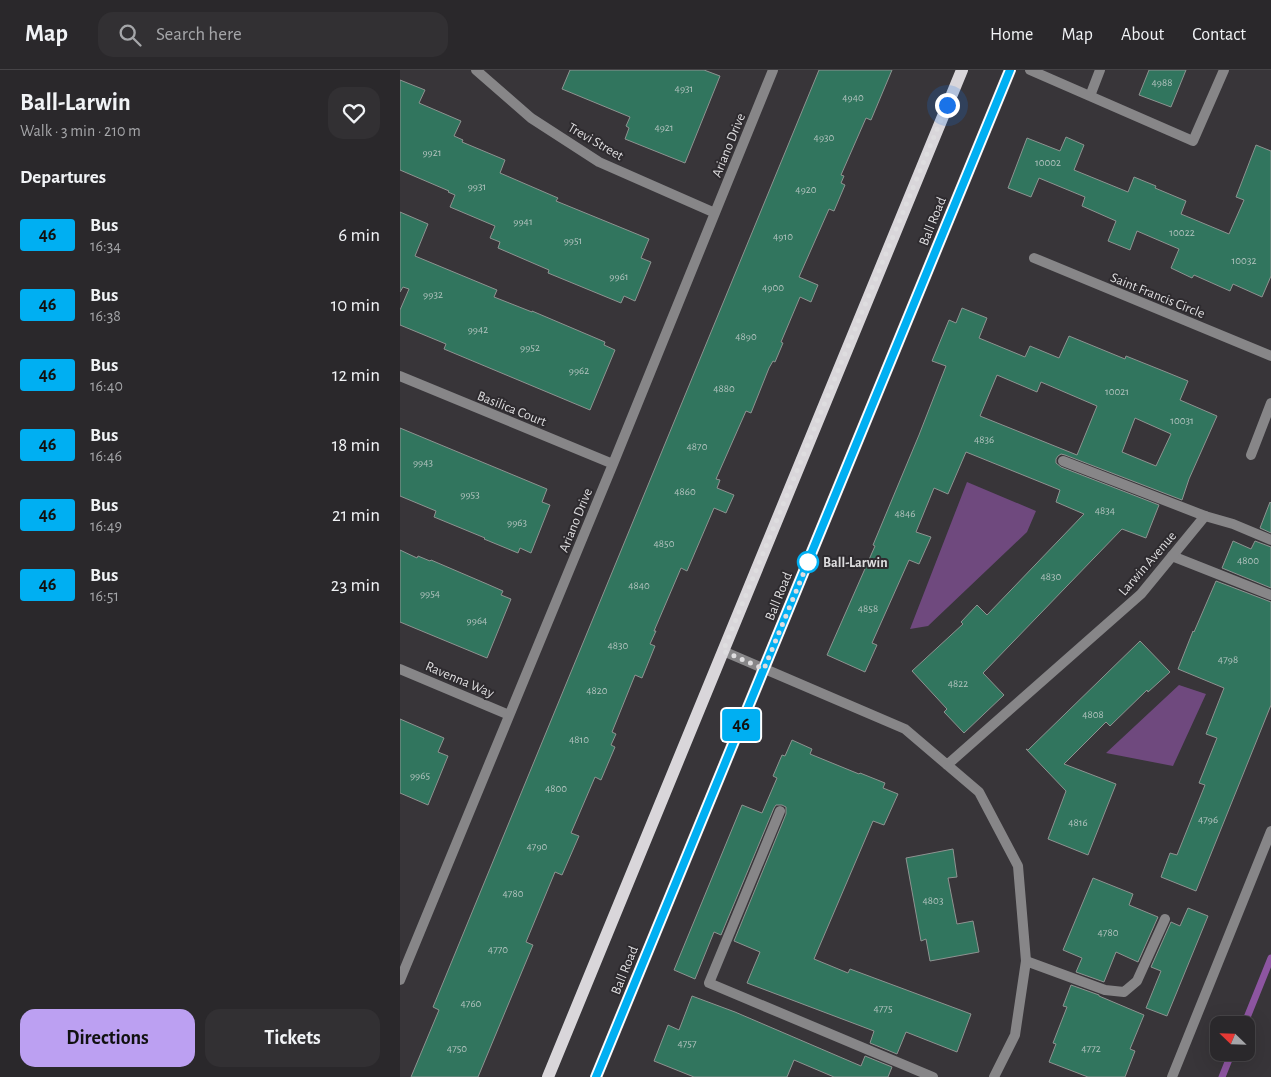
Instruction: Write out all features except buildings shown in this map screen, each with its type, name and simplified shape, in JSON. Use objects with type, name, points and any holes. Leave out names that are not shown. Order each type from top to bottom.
[{"type":"main road","points":[[548,1077],[962,70]]},
{"type":"main road","name":"Ball Road","points":[[596,1077],[1010,70]]},
{"type":"street","name":"Trevi Street","points":[[476,70],[531,118],[599,162],[715,213]]},
{"type":"street","name":"Ariano Drive","points":[[400,980],[405,956],[509,715],[773,70]]},
{"type":"street","points":[[1030,70],[1193,141],[1224,70]]},
{"type":"street","points":[[1090,96],[1100,70]]},
{"type":"street","name":"Saint Francis Circle","points":[[1034,258],[1271,356]]},
{"type":"street","name":"Basilica Court","points":[[400,376],[613,464]]},
{"type":"street","points":[[1250,455],[1271,403]]},
{"type":"street","points":[[1064,461],[1271,540]]},
{"type":"street","name":"Larwin Avenue","points":[[947,765],[1141,594],[1205,516]]},
{"type":"street","points":[[1172,556],[1271,595]]},
{"type":"street","points":[[723,651],[904,729],[980,792],[1018,866],[1026,961],[1015,1035],[994,1077]]},
{"type":"street","name":"Ravenna Way","points":[[400,670],[509,715]]},
{"type":"street","points":[[780,811],[710,983],[934,1077]]},
{"type":"street","points":[[1172,1077],[1271,831]]},
{"type":"street","points":[[1026,961],[1105,990],[1124,992],[1137,981],[1165,919]]},
{"type":"shaded area","points":[[967,482],[1036,511],[1027,532],[928,626],[910,629]]},
{"type":"shaded area","points":[[1179,685],[1206,694],[1173,766],[1106,753]]},
{"type":"waterway","points":[[1248,1016],[1271,958]]},
{"type":"waterway","points":[[1222,1077],[1228,1061]]},
{"type":"bus line","name":"46","points":[[596,1077],[1010,70]]},
{"type":"place","name":"Ball-Larwin","points":[[808,562]]},
{"type":"route","points":[[808,562],[809,560],[764,669],[723,651],[947,105]]}]
